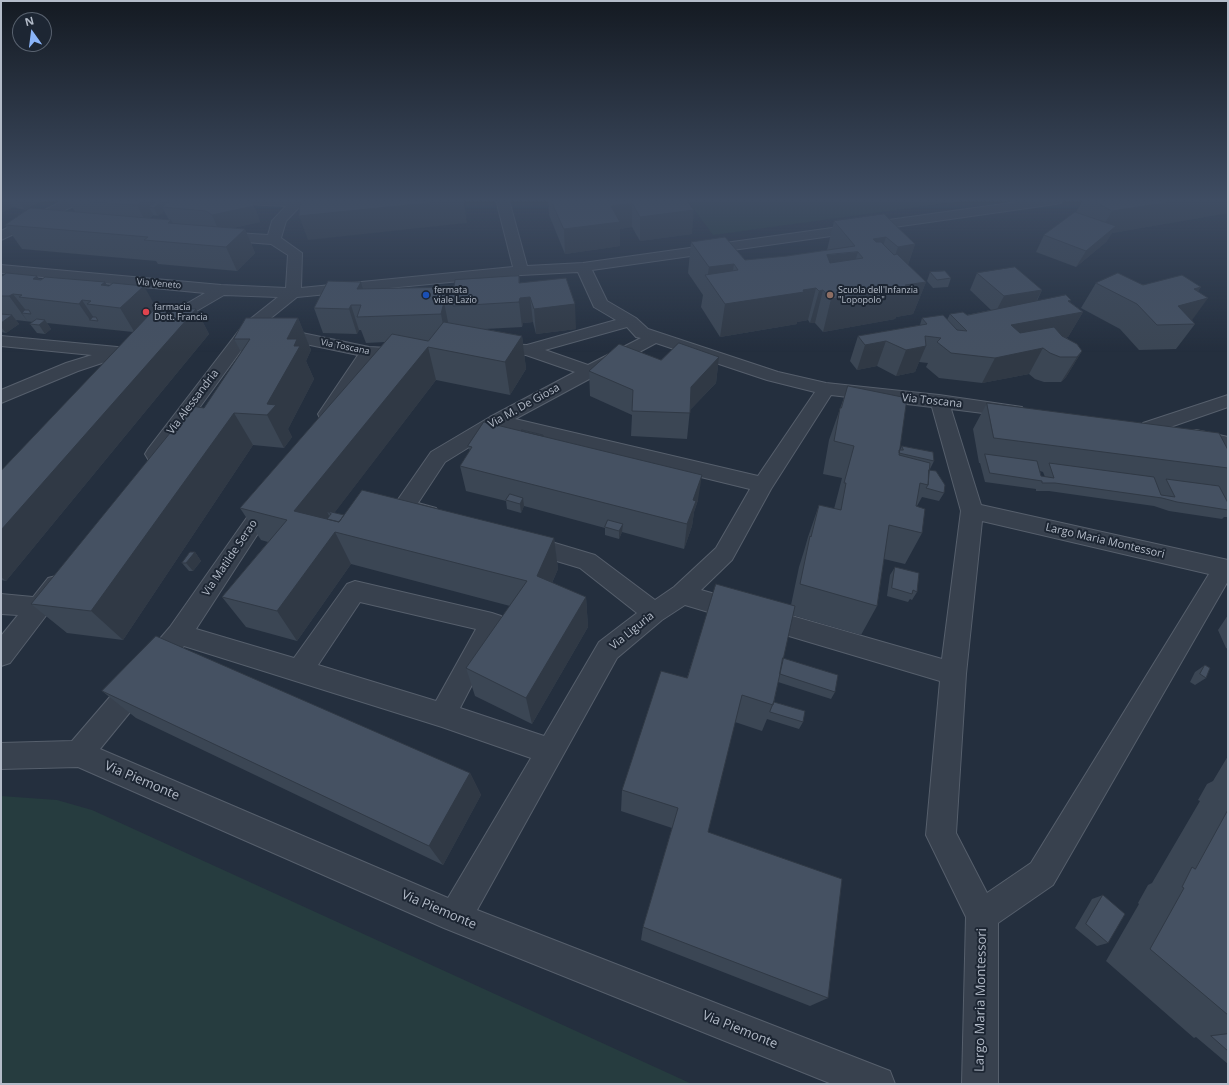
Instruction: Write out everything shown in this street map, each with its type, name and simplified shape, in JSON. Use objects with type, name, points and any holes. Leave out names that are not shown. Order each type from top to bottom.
[{"type":"street","points":[[291,251],[295,253],[293,293]]},
{"type":"street","points":[[516,251],[521,271]]},
{"type":"street","name":"Via Veneto","points":[[1,269],[221,290],[293,293],[521,271],[583,267],[690,251]]},
{"type":"street","name":"Via Toscana","points":[[583,267],[600,304],[630,321],[642,332],[773,376],[826,389],[1032,413]]},
{"type":"street","points":[[1,282],[27,272]]},
{"type":"street","points":[[149,333],[221,290]]},
{"type":"street","name":"Via Alessandria","points":[[144,467],[250,327],[293,293]]},
{"type":"street","points":[[480,349],[528,350],[630,321]]},
{"type":"street","name":"Via Toscana","points":[[250,327],[369,352],[400,351]]},
{"type":"street","name":"Via M. De Giosa","points":[[442,518],[404,507],[438,457],[497,420],[655,337]]},
{"type":"street","points":[[1,341],[123,348]]},
{"type":"street","points":[[96,375],[123,348]]},
{"type":"street","points":[[1,397],[72,367],[123,348]]},
{"type":"street","points":[[528,350],[588,371]]},
{"type":"street","points":[[316,431],[369,352]]},
{"type":"street","name":"Via Liguria","points":[[454,917],[608,650],[654,613],[682,594],[724,554],[763,485],[826,389]]},
{"type":"street","points":[[939,401],[972,511]]},
{"type":"street","points":[[1228,401],[1142,427],[1228,444]]},
{"type":"street","points":[[497,420],[763,485]]},
{"type":"street","name":"Via Matilde Serao","points":[[79,754],[179,634],[280,484]]},
{"type":"street","name":"Largo Maria Montessori","points":[[980,1084],[982,915],[941,835],[953,674],[972,511],[1224,568],[1042,874],[982,915]]},
{"type":"street","points":[[511,539],[587,561],[654,613]]},
{"type":"street","points":[[1,655],[68,569]]},
{"type":"street","points":[[298,672],[355,591],[492,623],[442,715]]},
{"type":"street","points":[[682,594],[953,674]]},
{"type":"street","points":[[1,604],[39,608]]},
{"type":"street","points":[[179,634],[298,672],[442,715],[550,751]]},
{"type":"street","name":"Via Piemonte","points":[[1,756],[79,754],[454,917],[877,1084]]},
{"type":"green space","points":[[1,796],[57,800],[92,810],[692,1084],[1,1084]]},
{"type":"building","points":[[697,251],[737,251],[745,260],[823,251],[890,251],[894,255],[897,254],[926,282],[905,285],[907,287],[831,299],[823,290],[819,291],[816,288],[803,290],[804,292],[725,304],[705,275],[738,270],[734,264],[709,267]],"holes":[[[858,252],[863,258],[830,263],[827,255]]]},
{"type":"building","points":[[1015,267],[1042,290],[1004,296],[977,273]]},
{"type":"building","points":[[945,271],[951,278],[937,280],[930,272]]},
{"type":"building","points":[[7,273],[37,276],[33,279],[41,280],[45,277],[105,282],[101,285],[109,286],[113,283],[144,286],[120,308],[87,304],[91,301],[82,300],[79,304],[19,297],[22,295],[13,294],[9,296],[1,296],[1,277]]},
{"type":"building","points":[[1118,273],[1143,285],[1182,275],[1201,287],[1194,289],[1208,298],[1178,306],[1195,324],[1157,325],[1137,304],[1096,283]]},
{"type":"building","points":[[519,276],[519,283],[566,278],[575,304],[534,309],[530,297],[520,298],[519,302],[453,306],[452,301],[444,302],[441,314],[357,317],[361,305],[351,305],[349,309],[314,308],[328,281],[361,282],[357,289],[454,287],[455,280]]},
{"type":"building","points":[[1066,295],[1071,300],[1068,301],[1083,312],[1011,325],[1020,333],[1054,327],[1062,336],[1077,344],[1082,351],[1077,357],[1060,357],[1043,348],[995,358],[951,353],[937,342],[941,338],[925,336],[926,346],[906,350],[886,341],[865,345],[858,336],[927,324],[922,318],[943,315],[957,330],[967,331],[950,314],[963,312],[967,315]]},
{"type":"building","points":[[157,307],[196,309],[1,530],[1,471]]},
{"type":"building","points":[[25,310],[29,310],[31,314],[22,313]]},
{"type":"building","points":[[1,314],[12,315],[1,323]]},
{"type":"building","points":[[93,317],[96,317],[98,321],[90,320]]},
{"type":"building","points":[[246,318],[298,318],[287,339],[297,339],[294,346],[300,346],[267,404],[276,405],[267,415],[234,413],[91,611],[31,604],[192,406],[204,408],[250,339],[234,339]]},
{"type":"building","points":[[37,319],[45,320],[39,325],[30,324]]},
{"type":"building","points":[[444,322],[522,336],[505,362],[428,347],[294,511],[339,522],[362,490],[554,538],[537,576],[586,597],[526,698],[466,668],[527,581],[335,532],[277,611],[222,597],[287,520],[240,508],[392,334],[428,341]]},
{"type":"building","points":[[679,343],[719,357],[691,387],[690,413],[632,411],[633,390],[589,371],[619,344],[661,360]]},
{"type":"building","points":[[848,386],[907,398],[899,455],[930,463],[928,485],[920,483],[916,506],[925,509],[922,533],[889,525],[877,606],[800,584],[810,536],[811,537],[819,505],[841,510],[846,483],[844,483],[854,446],[834,441],[840,408]]},
{"type":"building","points":[[987,403],[1219,433],[1228,450],[1228,468],[994,438]]},
{"type":"building","points":[[484,422],[702,475],[693,500],[696,501],[687,524],[460,466],[472,447],[468,446]]},
{"type":"building","points":[[522,431],[543,435],[543,436]]},
{"type":"building","points":[[902,446],[933,452],[934,461],[899,453],[899,450],[903,450]]},
{"type":"building","points":[[985,454],[1037,461],[1041,476],[1054,478],[1049,463],[1154,477],[1161,495],[1175,497],[1166,479],[1219,486],[1228,503],[1228,510],[1177,502],[1162,498],[1055,483],[1042,483],[1042,481],[990,473]]},
{"type":"building","points":[[929,470],[936,471],[945,485],[944,493],[926,488],[928,485]]},
{"type":"building","points":[[510,494],[523,498],[520,504],[506,500]]},
{"type":"building","points":[[327,511],[344,515],[339,522],[327,519],[331,514]]},
{"type":"building","points":[[608,520],[623,524],[619,531],[605,527]]},
{"type":"building","points":[[190,552],[195,552],[186,563],[182,563]]},
{"type":"building","points":[[895,567],[919,573],[917,592],[913,590],[912,594],[892,588]]},
{"type":"building","points":[[716,584],[795,606],[773,705],[742,695],[708,832],[842,879],[828,998],[643,927],[678,808],[622,790],[661,671],[687,678]]},
{"type":"building","points":[[156,636],[470,773],[429,846],[102,691]]},
{"type":"building","points":[[783,658],[838,675],[835,692],[780,674]]},
{"type":"building","points":[[1205,665],[1210,668],[1206,678],[1200,674]]},
{"type":"building","points":[[774,702],[805,711],[803,722],[770,712]]},
{"type":"building","points":[[1228,810],[1228,1015],[1150,949],[1184,888],[1182,887],[1192,867],[1195,869]]},
{"type":"building","points":[[1103,895],[1125,914],[1108,943],[1086,924]]},
{"type":"building","points":[[1228,1034],[1228,1051],[1211,1036]]},
{"type":"place","name":"fermata viale Lazio","points":[[426,295]]},
{"type":"place","name":"Scuola dell'Infanzia \"Lopopolo\"","points":[[830,295]]},
{"type":"place","name":"farmacia Dott. Francia","points":[[146,312]]}]
